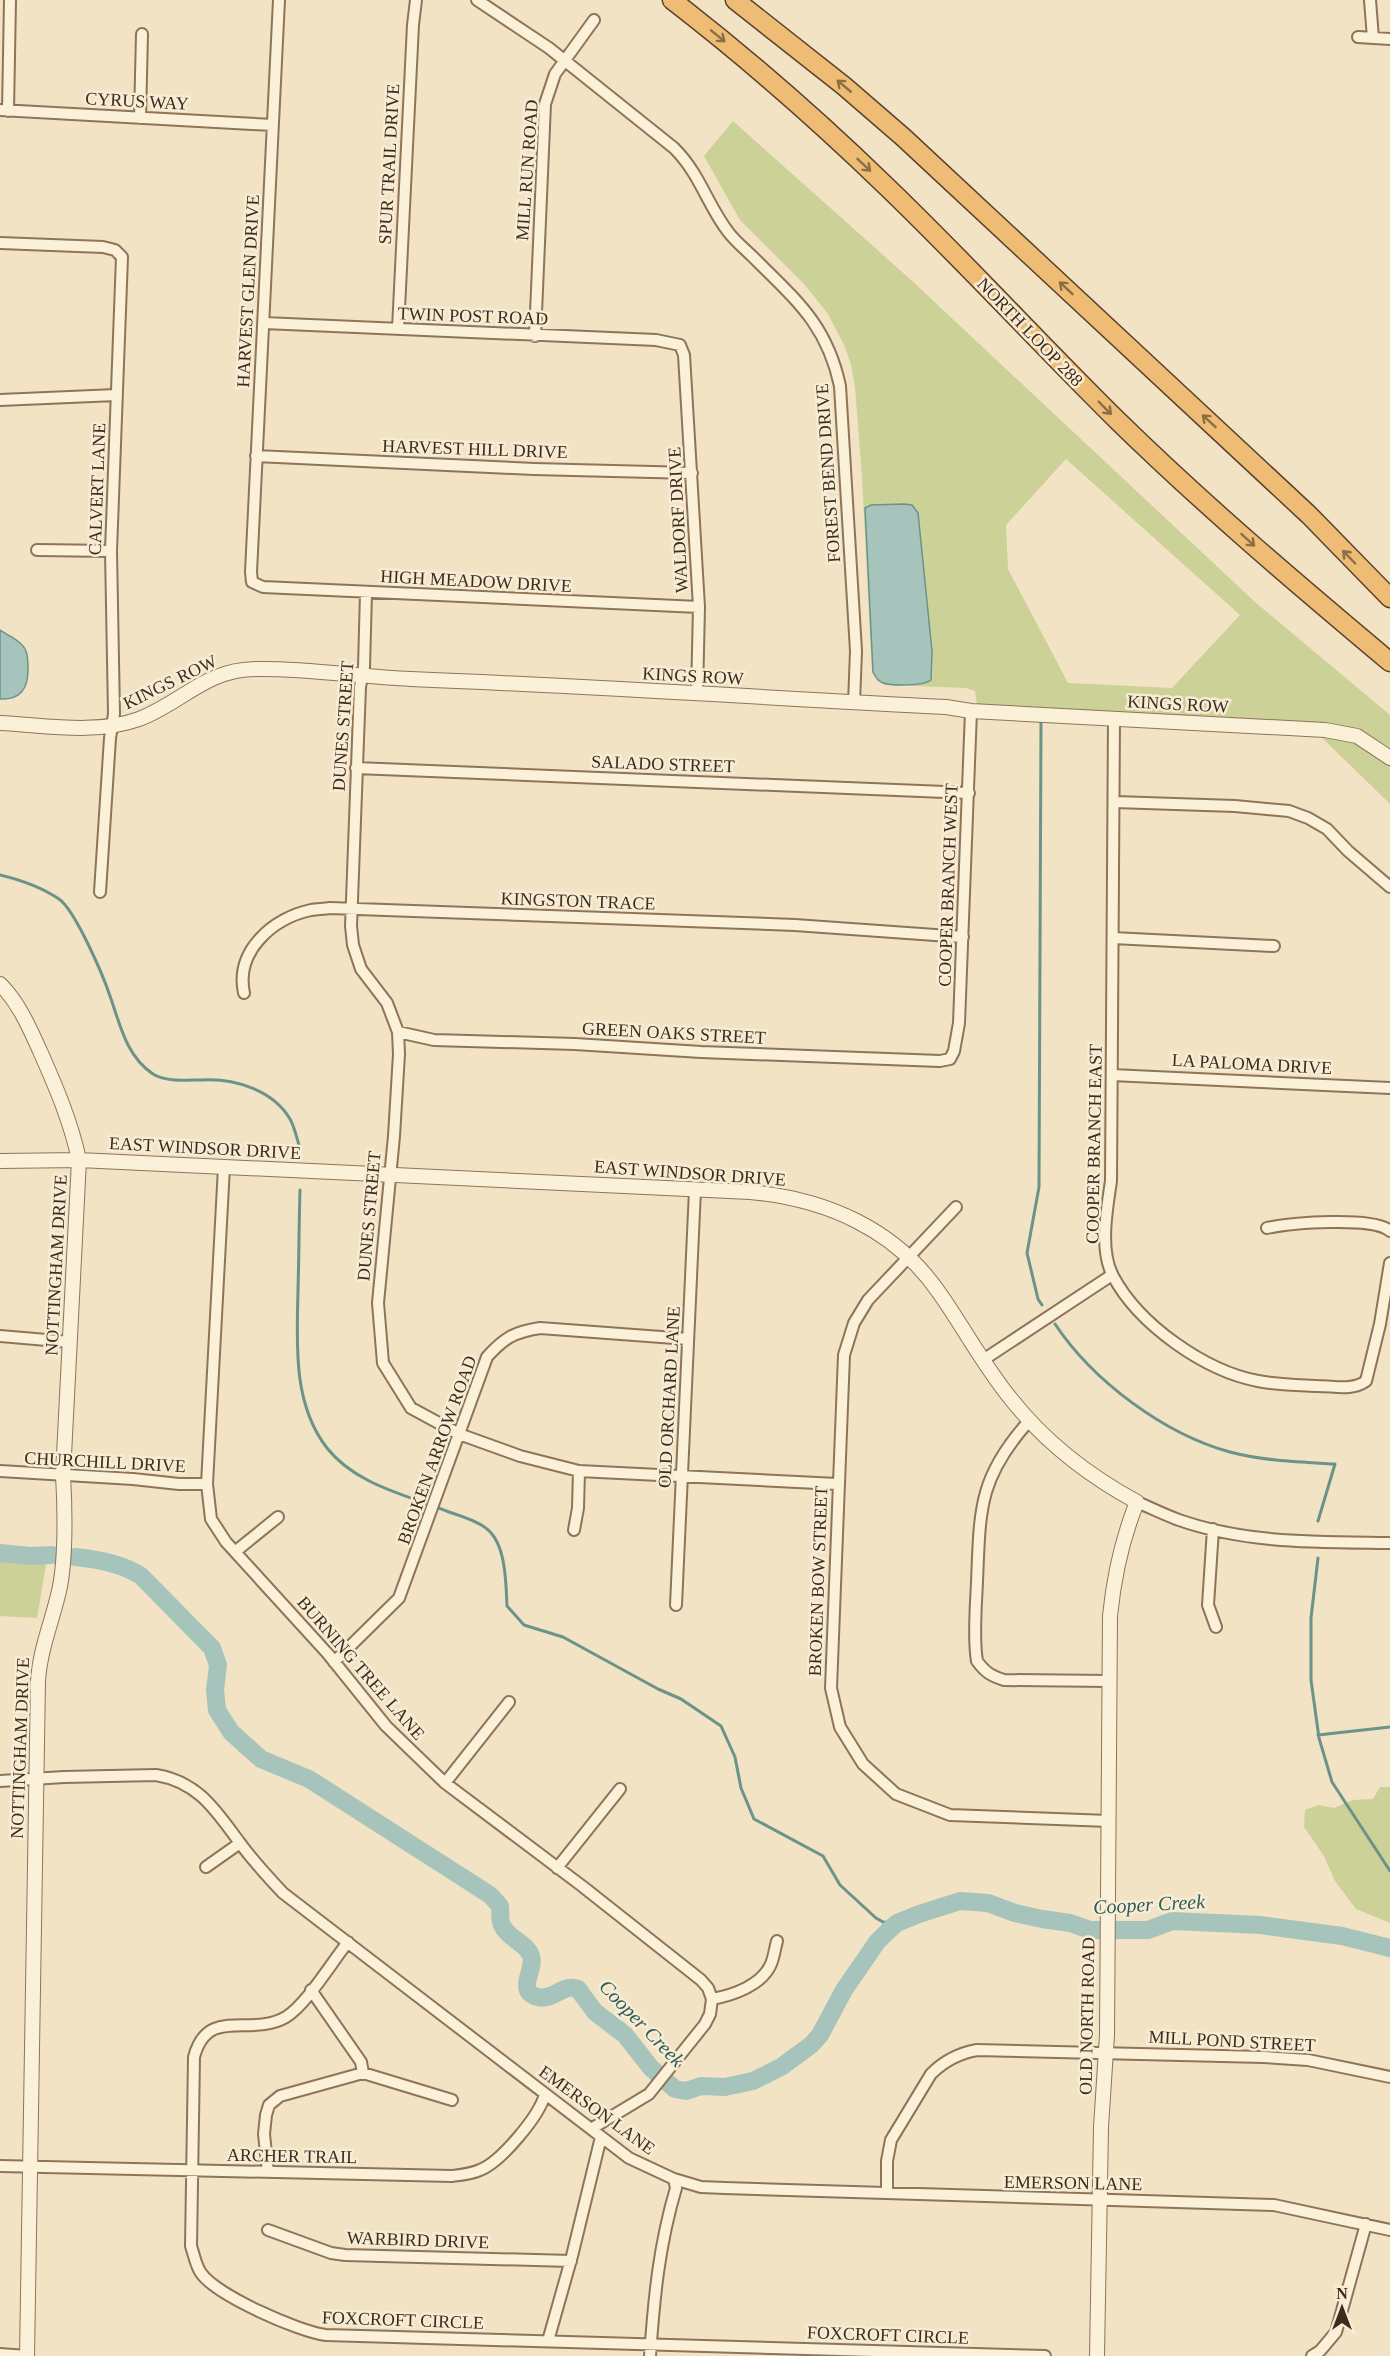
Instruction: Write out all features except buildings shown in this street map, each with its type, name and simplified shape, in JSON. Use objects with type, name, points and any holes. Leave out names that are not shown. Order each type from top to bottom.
[{"type":"highway","name":"NORTH LOOP 288","points":[[672,0],[813,117],[934,234],[1120,423],[1258,549],[1390,662]]},
{"type":"highway","points":[[735,0],[844,86],[903,137],[1309,515],[1390,598]]},
{"type":"street","points":[[4,110],[10,0]]},
{"type":"street","name":"HARVEST GLEN DRIVE","points":[[252,582],[256,456],[279,0]]},
{"type":"street","name":"SPUR TRAIL DRIVE","points":[[398,329],[416,0]]},
{"type":"street","name":"FOREST BEND DRIVE","points":[[477,0],[565,60],[684,157],[700,180],[729,233],[806,312],[825,339],[836,367],[840,386],[856,651],[854,703]]},
{"type":"street","points":[[1371,0],[1373,38]]},
{"type":"street","name":"MILL RUN ROAD","points":[[535,336],[544,115],[551,83],[594,20]]},
{"type":"street","points":[[140,118],[142,34]]},
{"type":"street","points":[[1358,37],[1390,39]]},
{"type":"street","name":"CYRUS WAY","points":[[4,110],[272,125]]},
{"type":"street","name":"CALVERT LANE","points":[[0,243],[103,247],[120,253],[123,260],[111,551],[114,714],[100,892]]},
{"type":"street","name":"TWIN POST ROAD","points":[[264,323],[656,340],[680,345]]},
{"type":"street","name":"WALDORF DRIVE","points":[[680,345],[684,355],[699,607],[697,694]]},
{"type":"street","points":[[0,400],[116,395]]},
{"type":"street","name":"HARVEST HILL DRIVE","points":[[256,456],[692,473]]},
{"type":"street","points":[[38,550],[111,551]]},
{"type":"street","name":"HIGH MEADOW DRIVE","points":[[252,582],[263,587],[699,607]]},
{"type":"street","name":"DUNES STREET","points":[[366,592],[364,667],[356,768],[351,908],[353,945],[362,969],[387,1003],[398,1032],[399,1054],[394,1136],[388,1175],[378,1304],[383,1363],[411,1408],[459,1434],[520,1456],[579,1471],[837,1484]]},
{"type":"street","name":"KINGS ROW","points":[[0,723],[112,726],[148,716],[200,683],[236,671],[266,669],[1337,731],[1357,736],[1390,758]]},
{"type":"street","name":"COOPER BRANCH WEST","points":[[950,1059],[954,1051],[959,1023],[969,793],[970,711]]},
{"type":"street","name":"COOPER BRANCH EAST","points":[[1114,718],[1112,1075],[1110,1181],[1105,1226],[1112,1275],[1135,1307],[1167,1337],[1193,1355],[1226,1371],[1257,1381],[1293,1386],[1348,1387],[1359,1386],[1366,1381],[1380,1324],[1390,1263]]},
{"type":"street","name":"SALADO STREET","points":[[356,768],[969,793]]},
{"type":"street","points":[[1114,802],[1235,806],[1289,811],[1308,818],[1327,829],[1348,851],[1390,887]]},
{"type":"street","name":"KINGSTON TRACE","points":[[244,993],[241,980],[248,954],[264,933],[290,917],[313,909],[351,908],[795,925],[963,937]]},
{"type":"street","points":[[1113,938],[1274,946]]},
{"type":"street","name":"NOTTINGHAM DRIVE","points":[[0,984],[23,1016],[60,1096],[74,1134],[79,1160],[63,1476],[61,1583],[40,1657],[27,2356]]},
{"type":"street","name":"GREEN OAKS STREET","points":[[398,1032],[434,1040],[835,1058],[940,1061],[950,1059]]},
{"type":"street","name":"LA PALOMA DRIVE","points":[[1112,1075],[1390,1088]]},
{"type":"street","name":"EAST WINDSOR DRIVE","points":[[0,1161],[79,1160],[695,1190],[769,1194],[807,1201],[836,1211],[871,1228],[896,1244],[940,1294],[983,1360],[1029,1421],[1063,1453],[1094,1477],[1137,1502],[1179,1520],[1235,1534],[1273,1539],[1390,1543]]},
{"type":"street","name":"BURNING TREE LANE","points":[[224,1167],[207,1484],[211,1519],[226,1542],[334,1662],[386,1726],[445,1783],[701,1980],[708,1988],[712,1999]]},
{"type":"street","name":"OLD ORCHARD LANE","points":[[676,1605],[695,1190]]},
{"type":"street","name":"BROKEN BOW STREET","points":[[956,1207],[868,1300],[854,1323],[844,1355],[837,1484],[831,1688],[840,1727],[863,1764],[896,1794],[950,1815],[1109,1821]]},
{"type":"street","points":[[1267,1228],[1309,1221],[1372,1224],[1385,1226],[1390,1231]]},
{"type":"street","points":[[983,1360],[1112,1275]]},
{"type":"street","name":"BROKEN ARROW ROAD","points":[[334,1662],[399,1598],[487,1357],[501,1340],[521,1331],[540,1328],[688,1339]]},
{"type":"street","points":[[0,1336],[70,1342]]},
{"type":"street","points":[[1029,1421],[1002,1455],[984,1495],[978,1541],[977,1661],[992,1677],[1004,1680],[1109,1682]]},
{"type":"street","name":"CHURCHILL DRIVE","points":[[0,1471],[207,1484]]},
{"type":"street","points":[[574,1530],[578,1508],[579,1471]]},
{"type":"street","name":"OLD NORTH ROAD","points":[[1097,2356],[1101,2127],[1106,2053],[1110,1616],[1114,1582],[1125,1534],[1137,1502]]},
{"type":"street","points":[[236,1551],[278,1518]]},
{"type":"street","points":[[1213,1529],[1208,1605],[1216,1627]]},
{"type":"street","points":[[445,1783],[509,1702]]},
{"type":"street","name":"EMERSON LANE","points":[[0,1781],[156,1775],[191,1788],[209,1801],[240,1843],[283,1893],[629,2158],[674,2179],[701,2187],[1274,2205],[1390,2230]]},
{"type":"street","points":[[558,1868],[620,1790]]},
{"type":"street","points":[[206,1867],[240,1843]]},
{"type":"street","points":[[591,2129],[637,2103],[654,2088],[705,2024],[711,2010],[712,1999],[738,1992],[764,1974],[771,1963],[777,1941]]},
{"type":"street","name":"FOXCROFT CIRCLE","points":[[348,1942],[297,2008],[276,2021],[257,2026],[230,2024],[210,2029],[203,2036],[194,2056],[191,2246],[201,2272],[221,2292],[313,2333],[548,2341],[650,2350],[1045,2356]]},
{"type":"street","points":[[311,1990],[361,2062],[363,2073]]},
{"type":"street","name":"MILL POND STREET","points":[[887,2193],[887,2161],[891,2140],[931,2074],[939,2066],[967,2052],[977,2050],[1290,2058],[1390,2077]]},
{"type":"street","points":[[268,2172],[264,2134],[269,2105],[280,2096],[363,2073],[452,2100]]},
{"type":"street","name":"ARCHER TRAIL","points":[[0,2166],[452,2176],[479,2171],[502,2155],[543,2105],[545,2094]]},
{"type":"street","points":[[548,2341],[571,2261],[601,2137]]},
{"type":"street","points":[[650,2350],[659,2259],[676,2188],[674,2179]]},
{"type":"street","points":[[1312,2356],[1320,2351],[1336,2332],[1366,2224]]},
{"type":"street","name":"WARBIRD DRIVE","points":[[268,2230],[331,2253],[345,2255],[571,2261]]},
{"type":"street","points":[[0,2354],[27,2356]]},
{"type":"green space","points":[[733,121],[911,280],[1255,602],[1390,715],[1390,804],[1313,729],[978,711],[975,691],[966,688],[886,685],[877,681],[872,672],[862,477],[851,364],[828,314],[805,285],[740,220],[704,156]],"holes":[[[1066,459],[1240,615],[1172,688],[1068,683],[1008,569],[1006,525]]]},
{"type":"green space","points":[[0,1545],[48,1552],[37,1618],[0,1616]]},
{"type":"green space","points":[[1380,1787],[1390,1787],[1390,1923],[1356,1909],[1335,1881],[1324,1856],[1304,1827],[1305,1810],[1318,1805],[1334,1808],[1353,1800],[1373,1799]]},
{"type":"water","points":[[871,505],[912,505],[918,513],[932,651],[931,680],[900,685],[883,683],[873,672],[865,508]]},
{"type":"water","points":[[0,630],[22,644],[28,658],[28,677],[22,692],[7,699],[0,699]]},
{"type":"waterway","points":[[1041,721],[1039,1187],[1027,1253],[1038,1299],[1042,1305]]},
{"type":"waterway","points":[[0,875],[38,887],[65,905],[95,959],[125,1039],[144,1067],[158,1077],[177,1080],[227,1081],[263,1093],[274,1100],[290,1119],[300,1149]]},
{"type":"waterway","points":[[300,1190],[297,1330],[299,1372],[308,1412],[327,1448],[339,1461],[367,1480],[469,1519],[487,1529],[498,1544],[501,1554],[507,1606],[524,1625],[563,1637],[658,1689],[681,1699],[721,1726],[735,1757],[741,1788],[754,1819],[823,1856],[840,1885],[876,1918],[883,1922],[897,1923]]},
{"type":"waterway","points":[[1055,1324],[1089,1366],[1110,1385],[1132,1403],[1180,1432],[1205,1444],[1243,1455],[1282,1461],[1335,1464],[1318,1521]]},
{"type":"waterway","name":"Cooper Creek","points":[[0,1553],[30,1556],[52,1555]]},
{"type":"waterway","name":"Cooper Creek","points":[[75,1557],[109,1563],[141,1576],[212,1648],[218,1665],[215,1690],[217,1710],[231,1732],[261,1759],[309,1779],[490,1895],[500,1906],[501,1921],[505,1930],[529,1951],[532,1961],[527,1985],[531,1994],[544,1998],[567,1988],[578,1989],[595,2012],[625,2035],[651,2068],[675,2089],[686,2091],[701,2086],[725,2087],[753,2081],[781,2067],[811,2045],[820,2035],[844,1990],[877,1942],[889,1930],[897,1923],[919,1914],[960,1901],[988,1903],[1015,1913],[1070,1923],[1090,1930],[1148,1930],[1172,1921],[1260,1925],[1342,1936],[1390,1948]]},
{"type":"waterway","points":[[1318,1558],[1311,1618],[1311,1680],[1319,1738],[1332,1782],[1390,1871]]},
{"type":"waterway","points":[[1318,1735],[1390,1727]]}]
